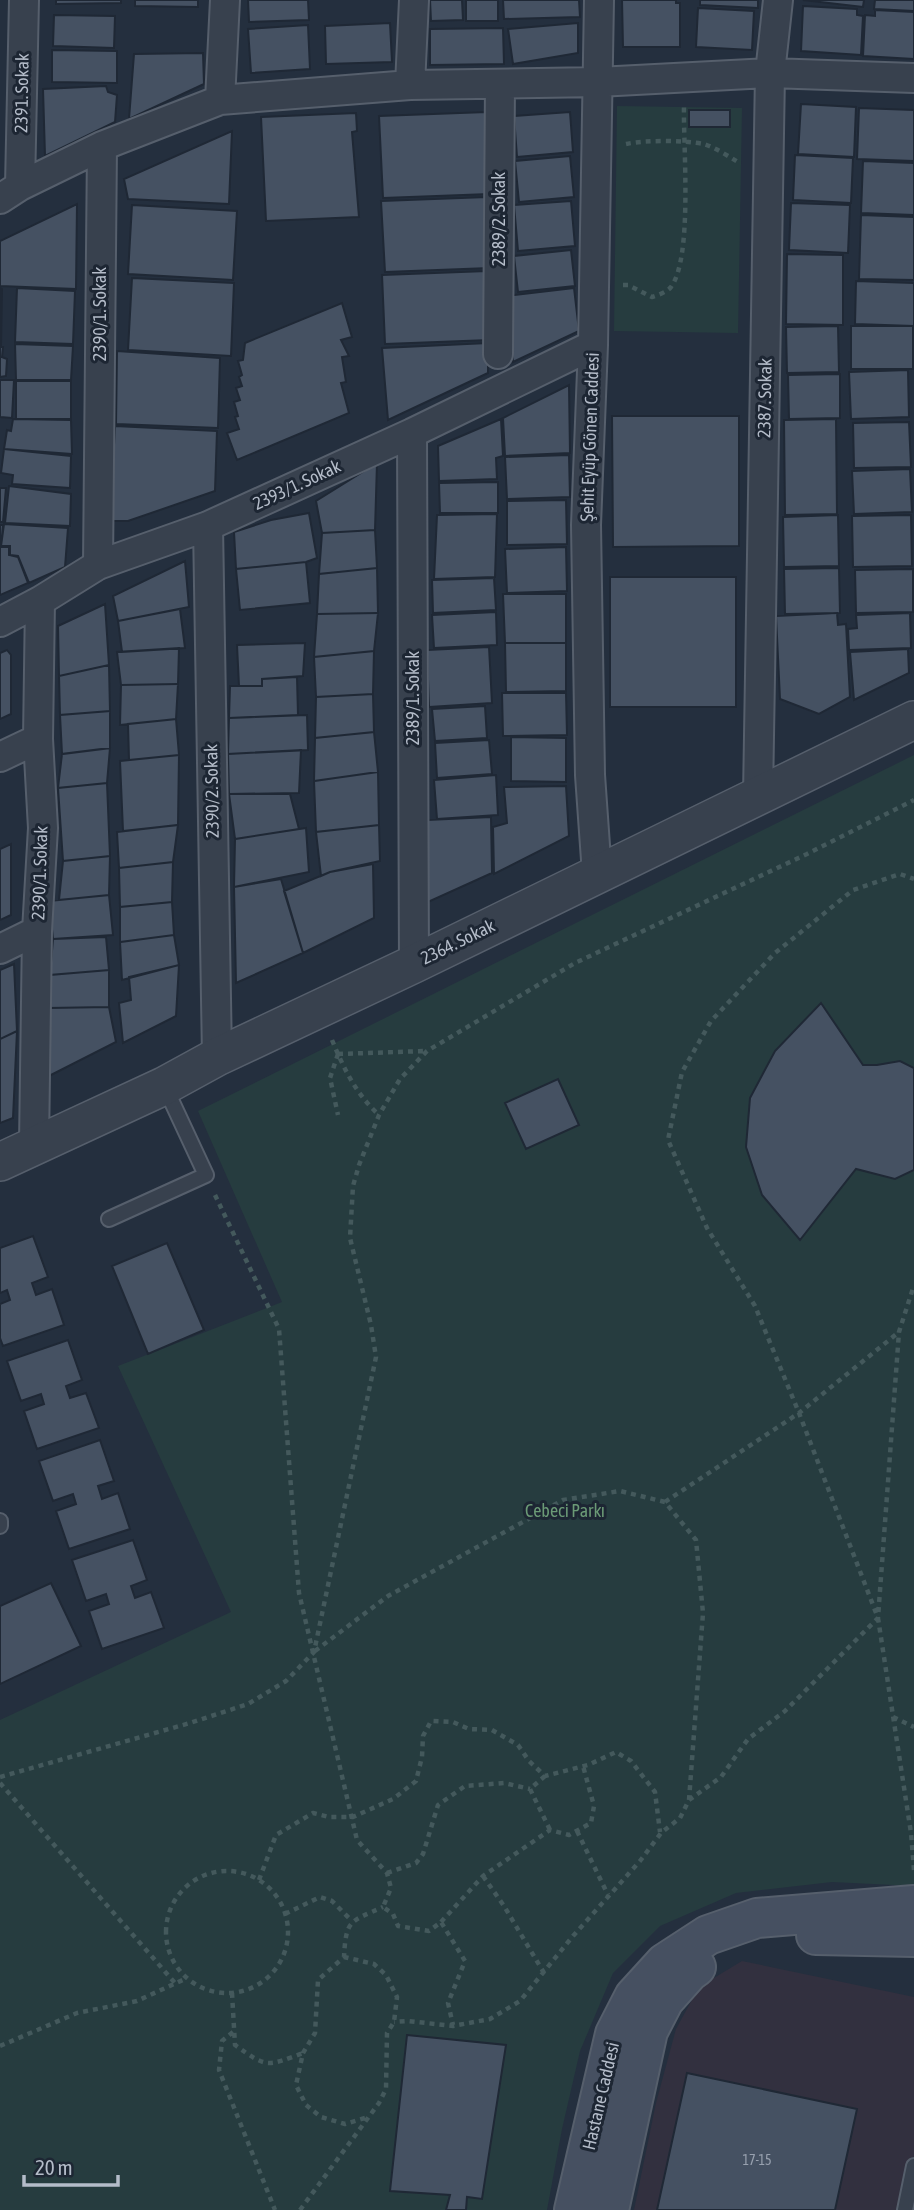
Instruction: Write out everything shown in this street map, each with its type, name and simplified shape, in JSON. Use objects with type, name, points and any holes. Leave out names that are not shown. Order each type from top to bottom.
[{"type":"main road","name":"Hastane Caddesi","points":[[574,2210],[615,2034],[634,1997],[665,1963],[708,1935],[757,1919],[914,1905]]},
{"type":"main road","name":"Hastane Caddesi","points":[[609,2210],[648,2031],[664,2000],[688,1972],[715,1954],[735,1946],[777,1937],[914,1937]]},
{"type":"street","name":"2391. Sokak","points":[[10,192],[24,0]]},
{"type":"street","points":[[220,100],[225,0]]},
{"type":"street","points":[[410,85],[414,0]]},
{"type":"street","name":"Şehit Eyüp Gönen Caddesi","points":[[597,874],[590,775],[586,525],[593,345],[599,0]]},
{"type":"street","name":"2387. Sokak","points":[[758,796],[770,73],[778,0]]},
{"type":"street","points":[[10,192],[102,146],[220,100],[410,85],[598,82],[770,73],[914,78]]},
{"type":"street","name":"2389/2. Sokak","points":[[498,354],[500,84]]},
{"type":"street","name":"2390/1. Sokak","points":[[98,565],[102,146]]},
{"type":"street","name":"2393/1. Sokak","points":[[0,622],[98,565],[208,526],[412,433],[593,345]]},
{"type":"street","name":"2389/1. Sokak","points":[[412,433],[414,964]]},
{"type":"street","name":"2390/2. Sokak","points":[[208,526],[217,1056]]},
{"type":"street","name":"2390/1. Sokak","points":[[34,1145],[37,931],[43,828],[38,739],[40,601]]},
{"type":"street","name":"2364. Sokak","points":[[0,1162],[164,1086],[217,1056],[414,964],[914,720]]},
{"type":"street","points":[[0,757],[38,739]]},
{"type":"street","points":[[0,948],[37,931]]},
{"type":"lane","points":[[109,1219],[206,1175],[164,1086]]},
{"type":"lane","points":[[0,1521],[0,1526]]},
{"type":"lane","points":[[905,2210],[914,2166]]},
{"type":"path","points":[[597,150],[635,142],[706,145],[768,182]]},
{"type":"path","points":[[594,283],[628,285],[652,297],[671,287],[679,265],[685,228],[683,143]]},
{"type":"path","points":[[314,1652],[376,1357],[350,1238],[353,1186],[379,1115],[400,1079],[427,1051],[575,962],[807,854],[914,800]]},
{"type":"path","points":[[914,879],[900,874],[853,890],[775,953],[711,1021],[682,1072],[668,1140],[707,1228],[755,1306],[878,1618],[911,1833],[914,1873]]},
{"type":"path","points":[[338,1054],[427,1051]]},
{"type":"path","points":[[338,1054],[330,1079],[338,1115]]},
{"type":"path","points":[[338,1054],[363,1101],[379,1115]]},
{"type":"path","points":[[206,1175],[279,1329],[299,1593],[358,1840],[387,1873],[391,1888],[383,1907],[352,1921],[345,1932],[344,1957],[318,1980],[315,2033],[303,2053],[296,2085],[306,2105],[321,2117],[345,2123],[366,2118]]},
{"type":"path","points":[[689,1800],[721,1777],[748,1739],[785,1711],[878,1618],[899,1332],[914,1285]]},
{"type":"path","points":[[665,1502],[799,1413],[899,1332]]},
{"type":"path","points":[[0,1777],[248,1704],[286,1681],[314,1652],[388,1596],[563,1500],[620,1491],[665,1502],[696,1540],[703,1613],[689,1800],[680,1818],[661,1833],[520,2001],[490,2019],[453,2026],[394,2022]]},
{"type":"path","points":[[893,1717],[914,1727]]},
{"type":"path","points":[[259,1880],[276,1835],[313,1814],[330,1817],[353,1816],[393,1799],[416,1781],[422,1757],[423,1737],[431,1721],[453,1722],[469,1728],[492,1730],[518,1745],[529,1761],[545,1776]]},
{"type":"path","points":[[530,1789],[545,1776],[583,1766],[616,1752],[631,1761],[655,1792],[661,1833]]},
{"type":"path","points":[[383,1907],[393,1914],[398,1926],[429,1931],[441,1922],[483,1876],[550,1830],[569,1835],[591,1823],[594,1806],[583,1766]]},
{"type":"path","points":[[0,1783],[175,1983]]},
{"type":"path","points":[[387,1873],[416,1863],[423,1854],[438,1805],[465,1786],[504,1783],[530,1789]]},
{"type":"path","points":[[530,1789],[550,1830]]},
{"type":"path","points":[[577,1831],[608,1895]]},
{"type":"path","points":[[227,1871],[248,1874],[266,1884],[280,1900],[285,1914],[288,1940],[282,1960],[269,1977],[252,1988],[232,1993],[201,1987],[187,1978],[174,1962],[167,1941],[167,1920],[175,1901],[188,1885],[206,1874],[227,1871]]},
{"type":"path","points":[[483,1876],[544,1973]]},
{"type":"path","points":[[285,1914],[320,1897],[332,1901],[352,1921]]},
{"type":"path","points":[[441,1922],[465,1961],[448,2003],[453,2026]]},
{"type":"path","points":[[300,2210],[379,2103],[386,2089],[387,2034],[394,2022],[397,1997],[386,1975],[374,1964],[344,1957]]},
{"type":"path","points":[[0,2046],[77,2013],[137,2001],[187,1978]]},
{"type":"path","points":[[232,1993],[236,2045],[254,2059],[271,2065],[303,2053]]},
{"type":"path","points":[[233,2032],[222,2041],[219,2070],[275,2210]]},
{"type":"shaded area","points":[[742,1961],[914,1997],[914,2210],[634,2210],[656,2103],[676,2029],[699,1987]]},
{"type":"green space","points":[[617,106],[742,108],[738,333],[614,331]]},
{"type":"green space","name":"Cebeci Parkı","points":[[914,755],[914,1886],[832,1882],[736,1893],[660,1926],[613,1973],[580,2051],[547,2210],[0,2210],[0,1720],[231,1612],[118,1366],[282,1302],[198,1111]]},
{"type":"building","points":[[56,0],[121,0],[121,3],[56,4]]},
{"type":"building","points":[[135,0],[198,0],[198,7],[135,6]]},
{"type":"building","points":[[248,0],[308,0],[309,20],[249,22]]},
{"type":"building","points":[[430,0],[462,0],[463,20],[431,21]]},
{"type":"building","points":[[466,0],[498,0],[498,21],[466,21]]},
{"type":"building","points":[[503,0],[579,0],[580,17],[504,19]]},
{"type":"building","points":[[622,0],[676,0],[676,3],[680,3],[680,47],[623,47]]},
{"type":"building","points":[[700,0],[758,0],[758,8],[700,5]]},
{"type":"building","points":[[803,0],[864,0],[863,7]]},
{"type":"building","points":[[875,0],[914,0],[914,11],[874,9]]},
{"type":"building","points":[[803,6],[857,9],[857,15],[863,16],[861,55],[801,51]]},
{"type":"building","points":[[698,8],[754,11],[752,50],[696,47]]},
{"type":"building","points":[[875,10],[914,12],[914,59],[863,56],[865,15],[875,16]]},
{"type":"building","points":[[54,15],[115,16],[114,48],[53,46]]},
{"type":"building","points":[[390,23],[392,62],[326,64],[325,26]]},
{"type":"building","points":[[578,23],[578,53],[513,64],[508,29]]},
{"type":"building","points":[[308,25],[310,69],[251,73],[248,29]]},
{"type":"building","points":[[503,28],[504,64],[430,65],[430,29]]},
{"type":"building","points":[[52,50],[117,51],[117,83],[52,82]]},
{"type":"building","points":[[203,53],[204,84],[129,119],[134,54]]},
{"type":"building","points":[[106,86],[108,92],[117,95],[115,122],[45,156],[43,89]]},
{"type":"building","points":[[801,104],[856,107],[854,157],[798,154]]},
{"type":"building","points":[[859,108],[914,110],[914,161],[857,159]]},
{"type":"building","points":[[689,110],[730,110],[730,127],[689,127]]},
{"type":"building","points":[[487,112],[490,194],[383,198],[379,116]]},
{"type":"building","points":[[570,112],[573,152],[517,157],[514,116]]},
{"type":"building","points":[[356,113],[357,131],[352,132],[359,217],[266,221],[261,117]]},
{"type":"building","points":[[232,131],[229,204],[128,199],[124,179]]},
{"type":"building","points":[[795,155],[853,158],[851,203],[793,200]]},
{"type":"building","points":[[570,156],[574,197],[519,202],[515,161]]},
{"type":"building","points":[[863,161],[914,163],[914,215],[861,213]]},
{"type":"building","points":[[487,197],[490,268],[385,272],[381,201]]},
{"type":"building","points":[[571,201],[575,246],[518,251],[514,205]]},
{"type":"building","points":[[791,203],[850,205],[848,253],[789,250]]},
{"type":"building","points":[[77,204],[76,289],[0,286],[0,241]]},
{"type":"building","points":[[132,205],[237,211],[233,280],[128,274]]},
{"type":"building","points":[[861,215],[914,217],[914,280],[859,279]]},
{"type":"building","points":[[571,250],[575,286],[518,292],[514,256]]},
{"type":"building","points":[[787,254],[843,255],[843,325],[786,324]]},
{"type":"building","points":[[487,271],[490,340],[385,344],[382,275]]},
{"type":"building","points":[[132,278],[234,283],[231,356],[128,350]]},
{"type":"building","points":[[856,281],[914,283],[914,326],[855,324]]},
{"type":"building","points":[[0,288],[2,289],[1,345],[0,345]]},
{"type":"building","points":[[17,288],[75,291],[73,344],[15,342]]},
{"type":"building","points":[[574,288],[579,331],[513,362],[506,296]]},
{"type":"building","points":[[342,303],[352,337],[341,340],[349,356],[342,357],[346,382],[341,383],[349,413],[237,460],[227,433],[239,429],[234,402],[240,400],[236,388],[242,386],[238,361],[243,360],[245,343]]},
{"type":"building","points":[[838,326],[839,372],[787,373],[786,327]]},
{"type":"building","points":[[851,326],[913,326],[913,369],[851,369]]},
{"type":"building","points":[[488,343],[488,373],[388,420],[382,348]]},
{"type":"building","points":[[15,344],[73,346],[71,380],[16,380]]},
{"type":"building","points":[[0,347],[3,347],[2,357],[7,359],[6,376],[0,377]]},
{"type":"building","points":[[117,351],[220,358],[218,428],[116,424]]},
{"type":"building","points":[[908,370],[909,417],[851,419],[849,372]]},
{"type":"building","points":[[840,374],[840,418],[789,419],[788,375]]},
{"type":"building","points":[[0,380],[14,380],[12,418],[0,417]]},
{"type":"building","points":[[16,381],[71,381],[71,419],[16,419]]},
{"type":"building","points":[[569,385],[570,453],[505,456],[503,418]]},
{"type":"building","points":[[612,416],[739,416],[739,546],[613,547]]},
{"type":"building","points":[[13,419],[71,420],[72,454],[4,449],[7,430],[11,431]]},
{"type":"building","points":[[501,419],[503,456],[496,458],[497,479],[439,481],[438,446]]},
{"type":"building","points":[[836,419],[837,514],[785,515],[784,420]]},
{"type":"building","points":[[909,422],[911,467],[854,468],[853,423]]},
{"type":"building","points":[[115,426],[217,431],[215,491],[128,521],[110,521]]},
{"type":"building","points":[[4,449],[71,456],[70,488],[12,484],[13,475],[1,473]]},
{"type":"building","points":[[569,455],[570,497],[507,499],[505,457]]},
{"type":"building","points":[[377,463],[375,530],[322,533],[316,501]]},
{"type":"building","points":[[910,469],[912,512],[854,514],[852,471]]},
{"type":"building","points":[[498,482],[498,513],[440,513],[439,483]]},
{"type":"building","points":[[9,486],[71,494],[70,526],[5,523]]},
{"type":"building","points":[[0,488],[6,488],[3,522],[0,522]]},
{"type":"building","points":[[566,500],[567,544],[507,545],[507,501]]},
{"type":"building","points":[[309,513],[317,558],[306,562],[236,569],[234,532],[271,520]]},
{"type":"building","points":[[497,514],[495,577],[434,579],[437,515]]},
{"type":"building","points":[[838,515],[839,566],[784,567],[783,517]]},
{"type":"building","points":[[911,515],[912,566],[853,567],[852,516]]},
{"type":"building","points":[[4,524],[68,528],[65,567],[29,583],[18,556],[10,555],[10,546],[1,546]]},
{"type":"building","points":[[0,525],[3,525],[1,547],[9,547],[9,555],[18,557],[28,583],[0,595]]},
{"type":"building","points":[[375,530],[377,568],[319,574],[322,533]]},
{"type":"building","points":[[566,547],[567,591],[507,593],[505,549]]},
{"type":"building","points":[[185,561],[189,607],[118,621],[113,596]]},
{"type":"building","points":[[306,562],[310,603],[240,610],[236,569]]},
{"type":"building","points":[[377,568],[378,613],[317,614],[319,574]]},
{"type":"building","points":[[839,568],[840,613],[785,614],[784,569]]},
{"type":"building","points":[[913,569],[913,612],[856,613],[855,570]]},
{"type":"building","points":[[610,577],[736,577],[736,707],[610,707]]},
{"type":"building","points":[[494,578],[496,610],[433,613],[432,580]]},
{"type":"building","points":[[503,594],[566,594],[566,643],[505,643]]},
{"type":"building","points":[[105,604],[109,665],[59,676],[58,626]]},
{"type":"building","points":[[180,609],[185,648],[122,652],[118,621]]},
{"type":"building","points":[[496,612],[497,645],[434,648],[432,615]]},
{"type":"building","points":[[378,613],[374,651],[314,657],[317,614]]},
{"type":"building","points":[[837,613],[838,625],[846,624],[850,697],[819,714],[780,699],[776,616]]},
{"type":"building","points":[[910,613],[911,648],[849,650],[848,629],[857,628],[856,615]]},
{"type":"building","points":[[305,643],[303,676],[262,679],[262,686],[239,686],[237,645]]},
{"type":"building","points":[[505,643],[566,643],[566,691],[506,692]]},
{"type":"building","points":[[489,647],[492,703],[429,707],[427,650]]},
{"type":"building","points":[[179,648],[178,684],[121,685],[117,652]]},
{"type":"building","points":[[908,649],[909,673],[854,700],[850,652]]},
{"type":"building","points":[[7,650],[11,655],[11,714],[0,719],[0,653]]},
{"type":"building","points":[[374,651],[373,694],[316,697],[314,657]]},
{"type":"building","points":[[109,665],[110,711],[60,715],[59,676]]},
{"type":"building","points":[[297,677],[298,715],[229,718],[230,686],[262,686],[262,679]]},
{"type":"building","points":[[178,684],[176,719],[120,725],[121,685]]},
{"type":"building","points":[[502,693],[566,693],[567,735],[503,736]]},
{"type":"building","points":[[373,694],[374,732],[315,738],[316,697]]},
{"type":"building","points":[[485,706],[487,738],[435,741],[432,709]]},
{"type":"building","points":[[110,711],[110,748],[62,754],[60,715]]},
{"type":"building","points":[[307,715],[308,750],[228,754],[229,718]]},
{"type":"building","points":[[176,719],[179,755],[129,760],[128,724]]},
{"type":"building","points":[[374,732],[378,772],[314,781],[315,738]]},
{"type":"building","points":[[511,737],[566,738],[566,782],[511,781]]},
{"type":"building","points":[[489,740],[492,774],[437,778],[435,743]]},
{"type":"building","points":[[110,748],[107,783],[58,788],[62,754]]},
{"type":"building","points":[[301,750],[299,793],[229,794],[228,754]]},
{"type":"building","points":[[179,755],[178,825],[123,831],[120,761]]},
{"type":"building","points":[[378,772],[379,825],[316,832],[314,781]]},
{"type":"building","points":[[496,775],[498,815],[437,819],[434,780]]},
{"type":"building","points":[[107,783],[110,856],[63,861],[58,788]]},
{"type":"building","points":[[566,786],[569,836],[494,874],[493,827],[507,823],[504,787]]},
{"type":"building","points":[[229,794],[290,794],[299,829],[235,839]]},
{"type":"building","points":[[491,817],[492,873],[428,902],[427,820]]},
{"type":"building","points":[[178,825],[173,862],[119,868],[117,832]]},
{"type":"building","points":[[379,825],[380,861],[321,876],[316,832]]},
{"type":"building","points":[[306,828],[309,872],[234,887],[235,839]]},
{"type":"building","points":[[11,844],[11,915],[0,920],[0,849]]},
{"type":"building","points":[[110,856],[109,895],[59,900],[63,861]]},
{"type":"building","points":[[173,862],[172,902],[120,907],[119,868]]},
{"type":"building","points":[[373,864],[374,918],[303,953],[284,891],[330,872]]},
{"type":"building","points":[[281,879],[303,953],[236,983],[234,887]]},
{"type":"building","points":[[109,895],[113,935],[53,939],[49,901]]},
{"type":"building","points":[[172,902],[174,935],[120,942],[120,907]]},
{"type":"building","points":[[174,935],[179,965],[122,980],[120,942]]},
{"type":"building","points":[[106,937],[109,970],[50,975],[53,939]]},
{"type":"building","points":[[14,964],[17,1031],[0,1039],[0,970]]},
{"type":"building","points":[[179,965],[176,1016],[123,1043],[119,1003],[131,1000],[129,977]]},
{"type":"building","points":[[109,970],[109,1007],[49,1008],[50,975]]},
{"type":"building","points":[[821,1003],[863,1065],[900,1061],[914,1068],[914,1170],[895,1179],[856,1169],[800,1240],[762,1195],[746,1147],[750,1098],[775,1051]]},
{"type":"building","points":[[109,1007],[116,1042],[49,1076],[49,1008]]},
{"type":"building","points":[[17,1031],[13,1118],[0,1123],[0,1039]]},
{"type":"building","points":[[558,1079],[579,1125],[526,1149],[505,1103]]},
{"type":"building","points":[[33,1236],[48,1277],[32,1283],[36,1295],[52,1289],[64,1325],[3,1346],[0,1338],[0,1304],[10,1300],[7,1290],[0,1293],[0,1248]]},
{"type":"building","points":[[167,1243],[204,1330],[148,1354],[112,1266]]},
{"type":"building","points":[[68,1340],[82,1380],[66,1386],[70,1398],[86,1393],[99,1428],[37,1449],[24,1411],[44,1404],[41,1394],[21,1401],[7,1361]]},
{"type":"building","points":[[100,1440],[114,1481],[98,1486],[102,1499],[118,1493],[130,1529],[69,1549],[56,1511],[76,1504],[73,1494],[53,1501],[39,1461]]},
{"type":"building","points":[[133,1540],[147,1580],[131,1586],[135,1598],[151,1592],[164,1628],[102,1649],[89,1611],[109,1604],[106,1594],[86,1601],[72,1560]]},
{"type":"building","points":[[51,1583],[81,1646],[0,1684],[0,1606]]},
{"type":"building","points":[[407,2035],[506,2045],[482,2199],[467,2197],[466,2210],[446,2210],[450,2195],[390,2191]]},
{"type":"building","points":[[687,2073],[857,2109],[835,2210],[657,2210]]}]
